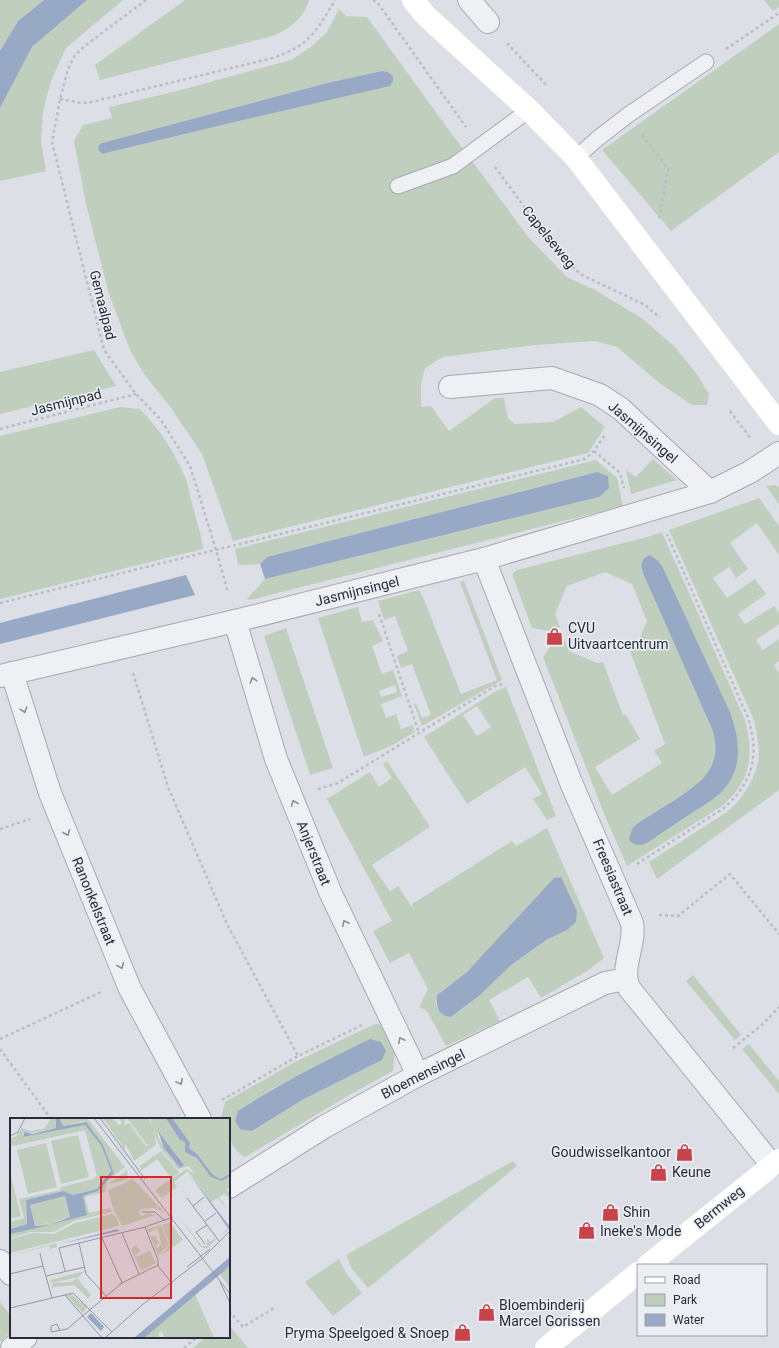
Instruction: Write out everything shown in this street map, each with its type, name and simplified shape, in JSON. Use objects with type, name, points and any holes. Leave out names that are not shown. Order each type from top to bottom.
[{"type":"main road","points":[[413,0],[426,16],[529,110],[576,158],[779,424]]},
{"type":"main road","name":"Bermweg","points":[[649,1264],[777,1161]]},
{"type":"main road","points":[[546,1348],[637,1274]]},
{"type":"street","points":[[470,0],[488,22]]},
{"type":"street","name":"Jasmijnsingel","points":[[450,387],[552,378],[600,395],[621,409],[710,492]]},
{"type":"street","name":"Jasmijnsingel","points":[[6,675],[235,621],[484,559],[710,492],[750,472],[773,457]]},
{"type":"street","name":"Freesiastraat","points":[[484,559],[572,785],[632,923],[633,934],[626,979]]},
{"type":"street","name":"Anjerstraat","points":[[235,621],[276,759],[331,894],[418,1075]]},
{"type":"street","name":"Ranonkelstraat","points":[[6,675],[50,793],[130,989],[200,1118]]},
{"type":"street","points":[[626,979],[631,990],[777,1161]]},
{"type":"street","name":"Bloemensingel","points":[[231,1181],[418,1075],[605,983],[626,979]]},
{"type":"street","points":[[0,1261],[10,1273]]},
{"type":"street","points":[[12,1348],[25,1338]]},
{"type":"lane","points":[[576,158],[597,138],[628,115],[706,62]]},
{"type":"lane","points":[[398,186],[453,166],[529,110]]},
{"type":"path","name":"Gemaalpad","points":[[146,0],[86,44],[75,55],[68,69],[60,99],[52,142],[104,350],[136,394],[161,420],[190,466],[216,550],[235,621]]},
{"type":"path","points":[[60,99],[81,103],[91,102],[273,58],[290,52],[313,35],[335,0]]},
{"type":"path","name":"Capelseweg","points":[[373,0],[377,2],[554,247],[580,274],[645,305],[665,322]]},
{"type":"path","points":[[706,62],[779,13]]},
{"type":"path","points":[[628,115],[668,170],[658,225]]},
{"type":"path","name":"Jasmijnpad","points":[[0,428],[136,394]]},
{"type":"path","points":[[0,603],[585,459],[594,452],[621,409]]},
{"type":"path","points":[[730,409],[773,457]]},
{"type":"path","points":[[594,452],[620,473],[632,516]]},
{"type":"path","points":[[631,868],[724,808],[737,797],[745,785],[751,771],[753,757],[753,737],[748,718],[655,509]]},
{"type":"path","points":[[370,587],[419,733]]},
{"type":"path","points":[[124,647],[168,787],[227,924],[298,1056]]},
{"type":"path","points":[[292,796],[338,783],[496,686],[529,674]]},
{"type":"path","points":[[656,915],[678,916],[730,874],[779,934]]},
{"type":"path","points":[[0,1039],[127,980]]},
{"type":"path","points":[[733,1048],[763,1024],[779,1007]]},
{"type":"path","points":[[200,1118],[224,1098],[298,1056],[388,1013]]},
{"type":"path","points":[[0,1049],[50,1118]]},
{"type":"path","points":[[230,1312],[243,1327],[274,1308]]},
{"type":"path","points":[[184,1348],[196,1338]]},
{"type":"green space","points":[[0,0],[44,0],[18,21],[0,51]]},
{"type":"green space","points":[[87,0],[123,0],[66,48],[51,81],[43,112],[41,141],[46,171],[0,181],[0,108],[32,47]]},
{"type":"green space","points":[[185,0],[309,0],[304,12],[295,22],[285,30],[273,36],[100,80],[95,65]]},
{"type":"green space","points":[[764,0],[779,0],[779,7],[773,11]]},
{"type":"green space","points":[[339,9],[346,16],[367,17],[529,238],[567,277],[595,290],[643,319],[674,346],[696,373],[709,394],[707,405],[692,405],[658,382],[617,347],[595,341],[535,345],[443,357],[425,368],[421,384],[421,407],[431,406],[449,431],[495,398],[504,398],[508,418],[515,424],[553,422],[581,407],[605,427],[588,453],[233,541],[202,454],[171,408],[144,374],[130,350],[109,294],[86,204],[74,141],[83,125],[112,118],[109,107],[177,91],[291,60],[311,47],[327,32]],"holes":[[[382,71],[388,72],[393,76],[243,120],[106,153],[102,143],[327,83]]]},
{"type":"green space","points":[[779,24],[779,152],[671,231],[602,150]]},
{"type":"green space","points":[[94,350],[116,386],[0,414],[0,372]]},
{"type":"green space","points":[[120,407],[140,409],[161,434],[173,453],[187,482],[203,549],[0,599],[0,436]]},
{"type":"green space","points":[[653,459],[677,480],[631,494],[626,470],[636,477]]},
{"type":"green space","points":[[596,460],[617,478],[623,506],[250,600],[247,599],[265,579],[599,497],[597,472],[267,557],[260,564],[238,565],[235,549]]},
{"type":"green space","points":[[775,485],[779,487],[779,504],[766,486]]},
{"type":"green space","points":[[759,498],[779,526],[779,555],[757,523],[730,543],[748,569],[736,578],[729,567],[713,578],[727,598],[755,579],[766,594],[738,614],[745,624],[774,606],[779,613],[779,624],[756,640],[763,650],[779,639],[779,661],[774,665],[779,673],[779,790],[657,879],[649,862],[727,812],[739,800],[745,793],[753,777],[759,751],[754,720],[669,530]]},
{"type":"green space","points":[[662,532],[745,720],[749,745],[748,767],[739,787],[732,797],[722,806],[627,866],[605,816],[543,657],[553,643],[564,639],[569,651],[597,663],[603,662],[623,715],[626,715],[640,739],[595,767],[612,795],[662,763],[654,751],[665,744],[630,651],[635,649],[647,621],[632,584],[605,572],[567,586],[555,614],[560,627],[549,631],[532,628],[513,577],[513,573],[517,570]]},
{"type":"green space","points":[[464,581],[502,680],[422,726],[414,704],[416,703],[422,718],[431,715],[412,664],[401,668],[397,656],[408,651],[395,616],[384,620],[378,601],[419,590],[461,694],[497,680],[460,582]]},
{"type":"green space","points":[[358,607],[362,622],[373,620],[383,641],[372,646],[382,674],[393,670],[402,696],[381,704],[386,718],[396,714],[401,729],[413,725],[415,732],[393,745],[364,757],[318,618]],"holes":[[[395,685],[397,692],[381,697],[379,691]]]},
{"type":"green space","points":[[286,628],[333,768],[310,775],[264,636]]},
{"type":"green space","points":[[506,687],[556,816],[547,820],[533,799],[542,794],[525,767],[467,804],[424,737],[496,691]],"holes":[[[477,706],[491,727],[477,736],[463,715]]]},
{"type":"green space","points":[[387,761],[430,827],[372,865],[390,891],[398,886],[412,907],[412,904],[512,841],[516,846],[547,828],[604,958],[587,971],[541,998],[528,977],[489,1000],[500,1021],[446,1046],[427,1011],[419,1007],[428,989],[409,953],[390,963],[373,931],[392,921],[327,799],[370,772],[379,787],[392,778],[383,764]],"holes":[[[560,877],[577,911],[567,930],[548,939],[509,967],[479,996],[452,1017],[441,1013],[436,1005],[437,995],[467,972]]]},
{"type":"green space","points":[[693,975],[741,1035],[735,1040],[686,981]]},
{"type":"green space","points":[[375,1024],[383,1025],[395,1050],[393,1071],[351,1094],[245,1157],[236,1149],[231,1141],[230,1118],[221,1118],[225,1102],[295,1062]],"holes":[[[332,1057],[382,1060],[304,1099],[252,1131],[238,1111],[272,1089]]]},
{"type":"green space","points":[[749,1044],[779,1081],[779,1094],[742,1049]]},
{"type":"green space","points":[[513,1161],[517,1166],[368,1288],[352,1269],[346,1255]]},
{"type":"green space","points":[[339,1259],[346,1273],[362,1293],[333,1316],[305,1282]]},
{"type":"green space","points":[[0,1302],[10,1315],[10,1333],[0,1342]]},
{"type":"green space","points":[[230,1326],[248,1348],[193,1348],[205,1338],[230,1338]]},
{"type":"water","points":[[44,0],[87,0],[32,47],[0,108],[0,51],[18,21]]},
{"type":"water","points":[[382,71],[388,72],[393,76],[393,81],[390,86],[103,154],[98,149],[99,145],[102,143],[327,83]]},
{"type":"water","points":[[597,472],[608,476],[609,488],[599,497],[265,579],[260,564],[267,557]]},
{"type":"water","points":[[650,555],[662,566],[729,710],[735,730],[738,750],[735,770],[725,788],[719,794],[647,843],[639,845],[633,843],[629,839],[633,827],[675,800],[702,780],[712,764],[715,754],[713,731],[643,573],[642,562],[644,558]]},
{"type":"water","points":[[186,575],[195,595],[0,644],[0,623]]},
{"type":"water","points":[[561,877],[577,911],[576,922],[567,930],[548,939],[509,967],[479,996],[451,1017],[443,1015],[438,1007],[437,995],[467,972],[554,878]]},
{"type":"water","points":[[370,1039],[381,1042],[386,1051],[382,1060],[304,1099],[252,1131],[240,1129],[235,1121],[238,1111],[286,1082]]},
{"type":"place","name":"CVU Uitvaartcentrum","points":[[555,636]]},
{"type":"place","name":"Goudwisselkantoor","points":[[684,1152]]},
{"type":"place","name":"Keune","points":[[659,1172]]},
{"type":"place","name":"Shin","points":[[610,1212]]},
{"type":"place","name":"Ineke's Mode","points":[[587,1231]]},
{"type":"place","name":"Bloembinderij Marcel Gorissen","points":[[486,1313]]},
{"type":"place","name":"Pryma Speelgoed & Snoep","points":[[462,1333]]}]
